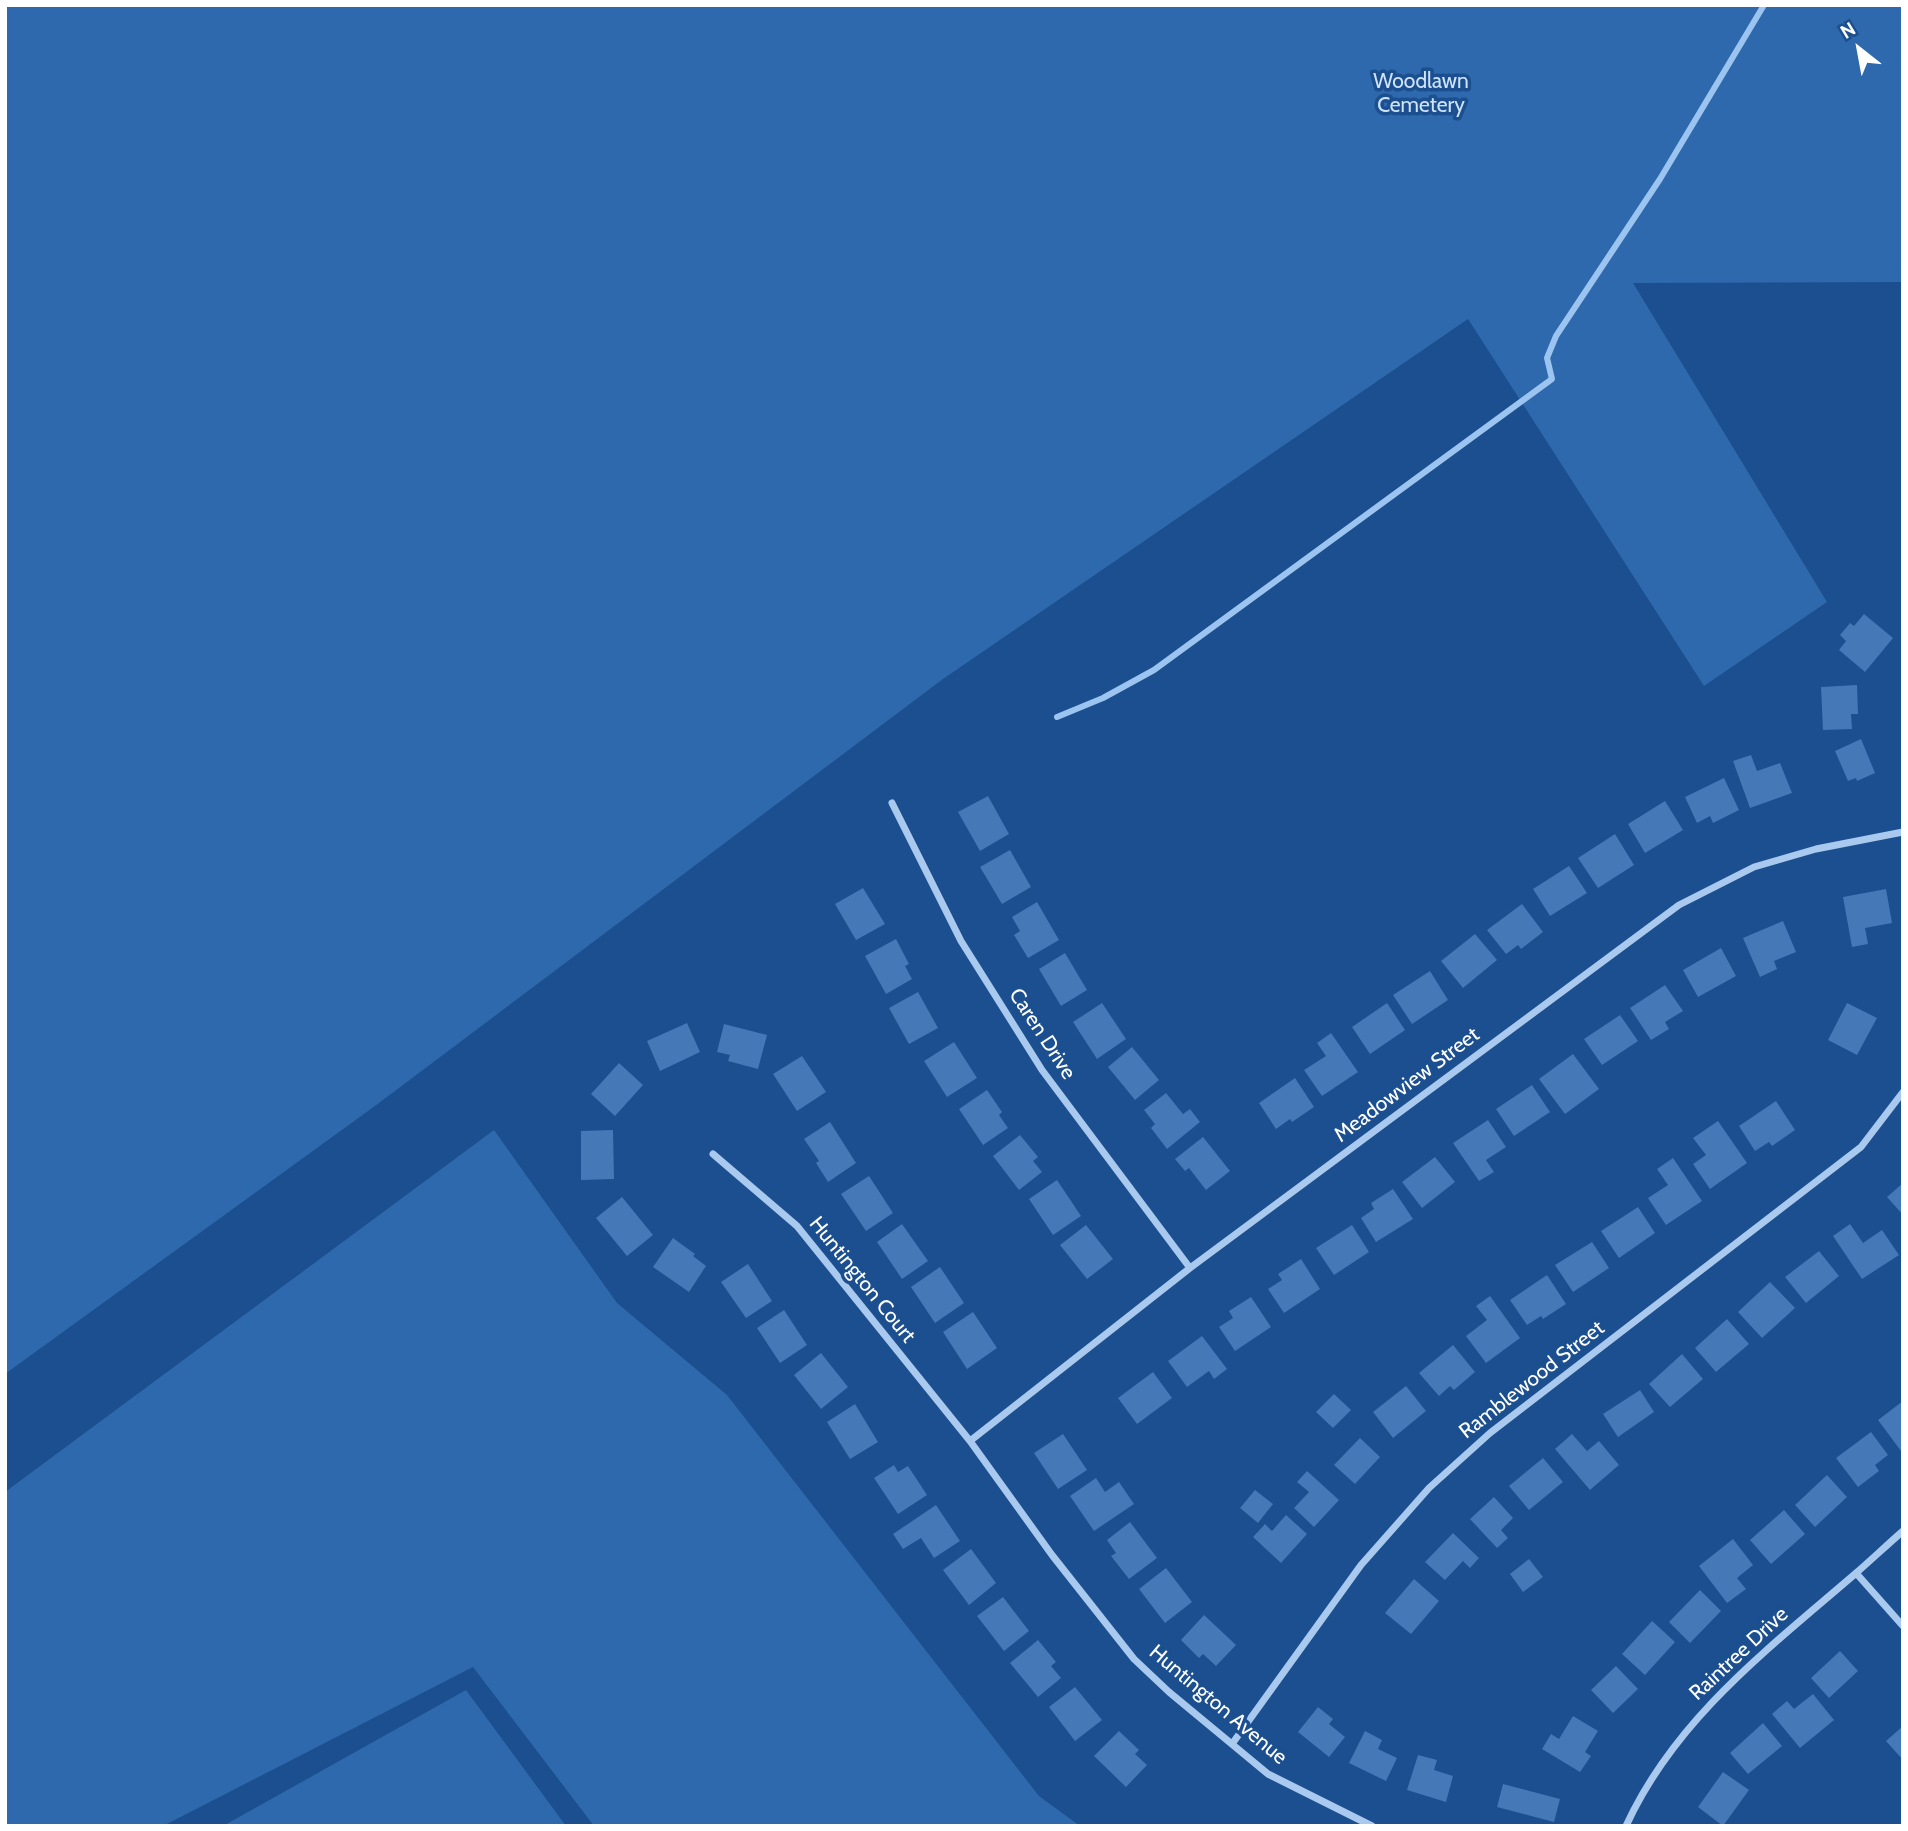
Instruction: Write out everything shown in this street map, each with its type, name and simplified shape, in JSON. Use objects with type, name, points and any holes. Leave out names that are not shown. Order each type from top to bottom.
[{"type":"street","name":"Caren Drive","points":[[891,803],[961,941],[1042,1070],[1190,1268]]},
{"type":"street","name":"Meadowview Street","points":[[970,1441],[1190,1268],[1679,905],[1754,867],[1816,849],[1903,832]]},
{"type":"street","name":"Ramblewood Street","points":[[1232,1744],[1361,1565],[1429,1488],[1490,1433],[1861,1147],[1903,1092]]},
{"type":"street","name":"Huntington Court","points":[[713,1154],[797,1226],[970,1441]]},
{"type":"street","name":"Huntington Avenue","points":[[970,1441],[1052,1555],[1134,1659],[1268,1774],[1372,1826]]},
{"type":"street","name":"Raintree Drive","points":[[1626,1826],[1637,1801],[1669,1751],[1709,1704],[1768,1647],[1903,1531]]},
{"type":"street","points":[[1856,1573],[1903,1626]]},
{"type":"green space","name":"Woodlawn Cemetery","points":[[5,5],[1903,5],[1903,282],[1633,283],[1827,602],[1704,686],[1468,319],[943,679],[375,1106],[5,1374]]},
{"type":"green space","points":[[494,1130],[617,1303],[727,1395],[1039,1796],[1080,1826],[594,1826],[473,1667],[163,1826],[5,1826],[5,1492]]},
{"type":"green space","points":[[466,1690],[566,1826],[223,1826]]},
{"type":"building","points":[[1864,614],[1893,638],[1865,672],[1839,650],[1846,641],[1840,635],[1850,623],[1854,626]]},
{"type":"building","points":[[1857,685],[1858,714],[1851,714],[1852,729],[1823,730],[1821,687]]},
{"type":"building","points":[[1861,739],[1875,773],[1857,781],[1856,778],[1848,781],[1835,751]]},
{"type":"building","points":[[1751,755],[1757,771],[1780,763],[1792,793],[1750,808],[1733,761]]},
{"type":"building","points":[[1724,778],[1739,810],[1713,823],[1710,816],[1697,823],[1685,797]]},
{"type":"building","points":[[988,796],[1009,834],[980,851],[958,812]]},
{"type":"building","points":[[1665,801],[1683,830],[1645,853],[1628,824]]},
{"type":"building","points":[[1615,834],[1634,865],[1598,888],[1578,858]]},
{"type":"building","points":[[1010,850],[1031,887],[1002,904],[980,867]]},
{"type":"building","points":[[1569,866],[1587,893],[1550,916],[1533,889]]},
{"type":"building","points":[[863,888],[885,924],[856,940],[835,904]]},
{"type":"building","points":[[1886,889],[1892,923],[1865,928],[1868,944],[1852,947],[1843,897]]},
{"type":"building","points":[[1037,902],[1059,940],[1028,958],[1014,935],[1020,931],[1012,917]]},
{"type":"building","points":[[1522,904],[1543,932],[1521,949],[1518,945],[1506,954],[1487,930]]},
{"type":"building","points":[[1783,921],[1796,952],[1774,961],[1777,969],[1760,977],[1743,938]]},
{"type":"building","points":[[1475,934],[1497,960],[1463,988],[1441,961]]},
{"type":"building","points":[[896,939],[909,964],[905,966],[912,979],[886,994],[865,956]]},
{"type":"building","points":[[1721,948],[1736,976],[1698,997],[1683,970]]},
{"type":"building","points":[[1065,953],[1087,990],[1061,1006],[1039,969]]},
{"type":"building","points":[[1430,971],[1448,1000],[1412,1024],[1393,995]]},
{"type":"building","points":[[1665,985],[1683,1011],[1665,1022],[1669,1029],[1651,1040],[1630,1008]]},
{"type":"building","points":[[918,992],[938,1028],[909,1044],[889,1008]]},
{"type":"building","points":[[1102,1003],[1126,1039],[1097,1059],[1073,1022]]},
{"type":"building","points":[[1387,1003],[1405,1030],[1370,1054],[1352,1027]]},
{"type":"building","points":[[1847,1003],[1877,1018],[1857,1055],[1828,1040]]},
{"type":"building","points":[[1620,1015],[1638,1041],[1602,1065],[1584,1039]]},
{"type":"building","points":[[687,1023],[700,1052],[660,1071],[647,1041]]},
{"type":"building","points":[[724,1024],[767,1035],[758,1069],[728,1061],[730,1055],[717,1052]]},
{"type":"building","points":[[1331,1033],[1358,1072],[1322,1096],[1304,1070],[1326,1056],[1317,1043]]},
{"type":"building","points":[[954,1042],[977,1078],[947,1097],[924,1061]]},
{"type":"building","points":[[1132,1047],[1159,1080],[1135,1100],[1108,1067]]},
{"type":"building","points":[[1573,1054],[1599,1089],[1565,1114],[1539,1079]]},
{"type":"building","points":[[802,1056],[826,1092],[797,1111],[773,1074]]},
{"type":"building","points":[[619,1063],[643,1085],[615,1116],[591,1094]]},
{"type":"building","points":[[1295,1078],[1314,1107],[1276,1129],[1259,1103]]},
{"type":"building","points":[[1532,1085],[1550,1112],[1514,1136],[1496,1109]]},
{"type":"building","points":[[987,1090],[1002,1112],[999,1115],[1008,1128],[983,1145],[959,1109]]},
{"type":"building","points":[[1166,1093],[1183,1114],[1190,1109],[1200,1122],[1167,1149],[1151,1128],[1155,1124],[1144,1110]]},
{"type":"building","points":[[1776,1101],[1795,1130],[1772,1146],[1769,1142],[1755,1151],[1739,1126]]},
{"type":"building","points":[[1488,1120],[1506,1147],[1486,1160],[1494,1172],[1479,1181],[1453,1143]]},
{"type":"building","points":[[1718,1121],[1747,1163],[1710,1189],[1693,1164],[1706,1155],[1693,1138]]},
{"type":"building","points":[[830,1122],[856,1163],[828,1182],[816,1163],[819,1161],[804,1139]]},
{"type":"building","points":[[613,1130],[614,1179],[581,1180],[581,1131]]},
{"type":"building","points":[[1020,1135],[1038,1157],[1033,1161],[1042,1172],[1019,1190],[993,1156]]},
{"type":"building","points":[[1203,1137],[1230,1171],[1206,1190],[1189,1168],[1185,1171],[1175,1159]]},
{"type":"building","points":[[1435,1157],[1455,1182],[1422,1208],[1402,1182]]},
{"type":"building","points":[[1673,1158],[1702,1201],[1666,1225],[1648,1198],[1668,1185],[1657,1169]]},
{"type":"building","points":[[869,1176],[893,1213],[866,1231],[841,1194]]},
{"type":"building","points":[[1057,1180],[1081,1216],[1053,1235],[1029,1199]]},
{"type":"building","points":[[1903,1183],[1903,1215],[1887,1197]]},
{"type":"building","points":[[1393,1189],[1413,1219],[1376,1242],[1361,1218],[1374,1209],[1371,1203]]},
{"type":"building","points":[[622,1197],[653,1235],[627,1256],[596,1218]]},
{"type":"building","points":[[1638,1207],[1655,1233],[1619,1258],[1601,1231]]},
{"type":"building","points":[[902,1224],[928,1261],[902,1279],[877,1242]]},
{"type":"building","points":[[1850,1224],[1863,1243],[1882,1230],[1899,1255],[1862,1279],[1833,1236]]},
{"type":"building","points":[[1086,1225],[1113,1259],[1087,1279],[1060,1245]]},
{"type":"building","points":[[1352,1225],[1369,1252],[1334,1275],[1316,1248]]},
{"type":"building","points":[[673,1238],[706,1266],[689,1292],[653,1267]]},
{"type":"building","points":[[1592,1242],[1609,1268],[1573,1292],[1555,1265]]},
{"type":"building","points":[[1819,1251],[1839,1276],[1806,1303],[1785,1277]]},
{"type":"building","points":[[1301,1259],[1320,1289],[1284,1313],[1268,1289],[1282,1280],[1278,1274]]},
{"type":"building","points":[[748,1264],[772,1301],[746,1318],[721,1282]]},
{"type":"building","points":[[940,1267],[964,1303],[935,1323],[911,1287]]},
{"type":"building","points":[[1547,1275],[1566,1304],[1543,1319],[1541,1316],[1527,1325],[1510,1300]]},
{"type":"building","points":[[1770,1282],[1795,1308],[1762,1338],[1738,1312]]},
{"type":"building","points":[[1490,1296],[1520,1338],[1486,1363],[1466,1336],[1487,1320],[1476,1306]]},
{"type":"building","points":[[1251,1297],[1271,1327],[1235,1351],[1219,1327],[1233,1318],[1229,1311]]},
{"type":"building","points":[[784,1310],[807,1345],[780,1363],[757,1328]]},
{"type":"building","points":[[973,1312],[997,1348],[967,1369],[943,1332]]},
{"type":"building","points":[[1727,1319],[1749,1344],[1716,1372],[1695,1348]]},
{"type":"building","points":[[1202,1336],[1227,1369],[1214,1379],[1209,1371],[1187,1387],[1168,1361]]},
{"type":"building","points":[[1453,1345],[1475,1372],[1454,1390],[1450,1386],[1439,1396],[1419,1373]]},
{"type":"building","points":[[821,1353],[848,1387],[821,1409],[794,1375]]},
{"type":"building","points":[[1682,1354],[1703,1379],[1670,1407],[1649,1384]]},
{"type":"building","points":[[1153,1372],[1172,1398],[1137,1424],[1118,1398]]},
{"type":"building","points":[[1406,1386],[1426,1411],[1393,1438],[1373,1412]]},
{"type":"building","points":[[1640,1390],[1654,1412],[1618,1437],[1603,1414]]},
{"type":"building","points":[[1334,1394],[1351,1410],[1333,1428],[1316,1412]]},
{"type":"building","points":[[1903,1401],[1903,1449],[1901,1451],[1878,1420]]},
{"type":"building","points":[[855,1404],[878,1442],[850,1459],[827,1422]]},
{"type":"building","points":[[1871,1432],[1888,1455],[1875,1465],[1879,1471],[1858,1487],[1836,1458]]},
{"type":"building","points":[[1063,1434],[1087,1470],[1058,1489],[1034,1453]]},
{"type":"building","points":[[1572,1434],[1587,1451],[1599,1441],[1619,1465],[1590,1490],[1555,1449]]},
{"type":"building","points":[[1360,1438],[1380,1457],[1355,1484],[1334,1465]]},
{"type":"building","points":[[1543,1458],[1563,1482],[1529,1510],[1509,1486]]},
{"type":"building","points":[[894,1465],[898,1472],[908,1466],[927,1495],[898,1514],[874,1478]]},
{"type":"building","points":[[1307,1471],[1339,1500],[1314,1527],[1294,1508],[1309,1492],[1297,1482]]},
{"type":"building","points":[[1827,1475],[1847,1497],[1815,1527],[1795,1505]]},
{"type":"building","points":[[1096,1478],[1105,1492],[1119,1482],[1134,1504],[1094,1531],[1070,1496]]},
{"type":"building","points":[[1255,1490],[1273,1504],[1258,1523],[1240,1508]]},
{"type":"building","points":[[1494,1497],[1513,1518],[1501,1530],[1508,1538],[1497,1548],[1470,1519]]},
{"type":"building","points":[[936,1505],[960,1541],[934,1558],[921,1538],[903,1549],[893,1534]]},
{"type":"building","points":[[1784,1510],[1805,1534],[1771,1564],[1750,1540]]},
{"type":"building","points":[[1286,1515],[1307,1534],[1281,1563],[1253,1537],[1265,1524],[1272,1531]]},
{"type":"building","points":[[1130,1522],[1157,1558],[1129,1579],[1111,1556],[1116,1553],[1107,1540]]},
{"type":"building","points":[[1453,1533],[1479,1558],[1470,1568],[1463,1561],[1445,1580],[1425,1562]]},
{"type":"building","points":[[1733,1539],[1753,1565],[1737,1578],[1746,1589],[1727,1603],[1699,1566]]},
{"type":"building","points":[[971,1549],[996,1583],[969,1605],[943,1570]]},
{"type":"building","points":[[1529,1559],[1543,1577],[1523,1592],[1510,1574]]},
{"type":"building","points":[[1166,1568],[1192,1602],[1165,1623],[1139,1589]]},
{"type":"building","points":[[1414,1579],[1439,1601],[1411,1634],[1385,1613]]},
{"type":"building","points":[[1700,1590],[1721,1611],[1690,1643],[1669,1622]]},
{"type":"building","points":[[1003,1597],[1029,1631],[1004,1651],[977,1616]]},
{"type":"building","points":[[1204,1615],[1236,1645],[1216,1666],[1203,1654],[1199,1658],[1181,1640]]},
{"type":"building","points":[[1652,1621],[1675,1642],[1645,1675],[1622,1654]]},
{"type":"building","points":[[1038,1640],[1056,1662],[1051,1666],[1061,1678],[1038,1697],[1010,1663]]},
{"type":"building","points":[[1840,1651],[1858,1671],[1829,1698],[1811,1678]]},
{"type":"building","points":[[1616,1666],[1638,1689],[1613,1713],[1591,1690]]},
{"type":"building","points":[[1075,1687],[1102,1720],[1075,1741],[1049,1707]]},
{"type":"building","points":[[1813,1694],[1834,1720],[1800,1748],[1772,1714],[1787,1701],[1794,1709]]},
{"type":"building","points":[[1318,1707],[1333,1719],[1329,1724],[1345,1737],[1329,1757],[1298,1732]]},
{"type":"building","points":[[1573,1716],[1598,1731],[1585,1752],[1591,1756],[1580,1772],[1542,1749],[1551,1734],[1559,1739]]},
{"type":"building","points":[[1763,1723],[1782,1746],[1748,1774],[1730,1753]]},
{"type":"building","points":[[1903,1726],[1903,1760],[1886,1741]]},
{"type":"building","points":[[1119,1731],[1139,1750],[1135,1754],[1147,1765],[1126,1787],[1094,1756]]},
{"type":"building","points":[[1365,1731],[1382,1740],[1378,1749],[1397,1758],[1386,1781],[1349,1763]]},
{"type":"building","points":[[1418,1755],[1437,1760],[1434,1770],[1453,1776],[1446,1802],[1407,1790]]},
{"type":"building","points":[[1723,1772],[1749,1790],[1723,1826],[1698,1807]]},
{"type":"building","points":[[1503,1784],[1560,1799],[1554,1822],[1497,1807]]},
{"type":"waterway","points":[[1057,717],[1103,698],[1154,670],[1552,379],[1547,358],[1556,336],[1660,179],[1764,5]]}]
